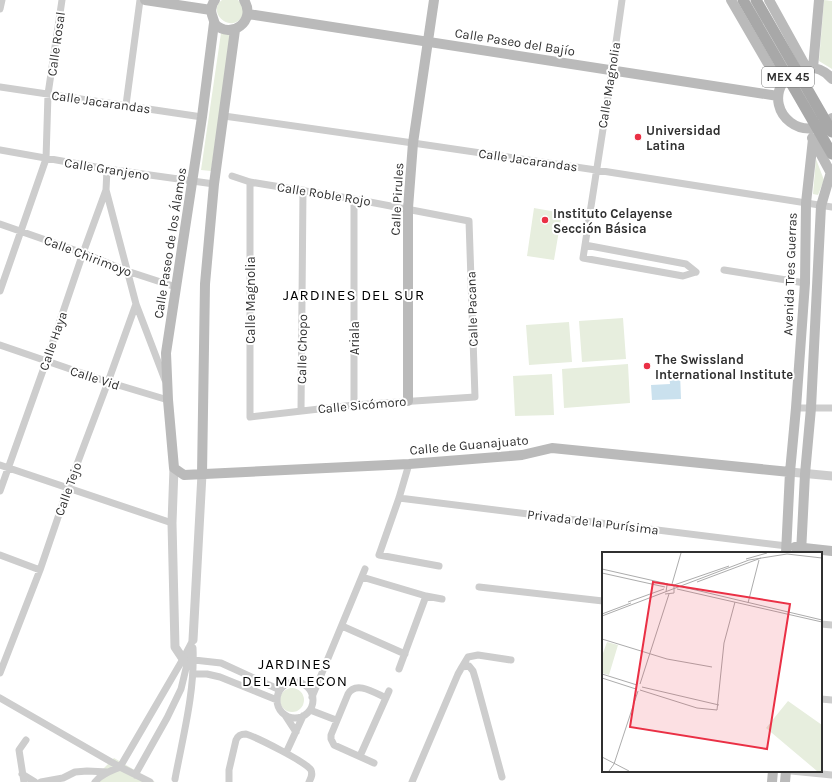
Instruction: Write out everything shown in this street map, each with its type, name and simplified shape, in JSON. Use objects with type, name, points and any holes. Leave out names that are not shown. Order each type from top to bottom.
[{"type":"main road","points":[[145,0],[213,5],[214,23],[224,29],[235,30],[244,24],[248,14],[247,5],[244,0]]},
{"type":"main road","name":"Calle Pirules","points":[[408,401],[408,208],[414,142],[434,0]]},
{"type":"main road","points":[[731,0],[780,86]]},
{"type":"main road","name":"MEX 45","points":[[743,0],[832,154]]},
{"type":"main road","name":"MEX 45","points":[[756,0],[832,132]]},
{"type":"main road","points":[[769,0],[809,68]]},
{"type":"main road","points":[[809,68],[819,0]]},
{"type":"main road","name":"Calle Paseo del Bajío","points":[[248,14],[778,96]]},
{"type":"main road","name":"Calle Paseo de los Álamos","points":[[174,468],[168,400],[166,353],[202,117],[214,23]]},
{"type":"main road","points":[[174,468],[184,475],[202,474],[205,284],[214,184],[235,30]]},
{"type":"main road","points":[[832,78],[822,70],[809,68],[798,69],[785,79],[780,86],[778,96],[779,106],[783,115],[789,122],[798,127],[814,129],[828,123],[832,118]]},
{"type":"main road","points":[[807,129],[832,171]]},
{"type":"main road","name":"Avenida Tres Guerras","points":[[786,550],[790,472],[805,283],[806,203],[812,139]]},
{"type":"main road","name":"Avenida Tres Guerras","points":[[801,550],[805,474],[811,408],[821,206],[832,171]]},
{"type":"main road","name":"Calle de Guanajuato","points":[[202,474],[409,464],[522,455],[552,448],[790,472]]},
{"type":"main road","points":[[786,550],[832,551]]},
{"type":"main road","points":[[772,782],[773,772]]},
{"type":"main road","points":[[785,782],[786,772]]},
{"type":"street","points":[[0,9],[2,0]]},
{"type":"street","name":"Calle Rosal","points":[[0,291],[46,159],[48,94],[62,0]]},
{"type":"street","points":[[126,105],[140,0]]},
{"type":"street","name":"Calle Magnolia","points":[[585,245],[622,0]]},
{"type":"street","points":[[754,40],[771,37],[785,29]]},
{"type":"street","name":"Calle Jacarandas","points":[[0,87],[202,117]]},
{"type":"street","name":"Calle Jacarandas","points":[[224,116],[414,142],[832,207]]},
{"type":"street","name":"Calle Granjeno","points":[[0,150],[108,169],[214,184]]},
{"type":"street","points":[[108,169],[106,190],[136,304],[167,385]]},
{"type":"street","name":"Calle Roble Rojo","points":[[232,176],[250,182],[408,208],[469,221]]},
{"type":"street","name":"Calle Magnolia","points":[[250,182],[250,417]]},
{"type":"street","name":"Calle Haya","points":[[0,491],[106,190]]},
{"type":"street","name":"Calle Chopo","points":[[301,411],[303,190]]},
{"type":"street","name":"Ariala","points":[[354,199],[354,405]]},
{"type":"street","name":"Calle Pacana","points":[[469,221],[475,397]]},
{"type":"street","name":"Calle Chirimoyo","points":[[0,224],[83,253],[127,271],[176,287]]},
{"type":"street","points":[[585,245],[639,255],[686,264],[696,272],[683,276],[583,258],[585,245]]},
{"type":"street","points":[[638,268],[639,255]]},
{"type":"street","points":[[724,270],[805,283]]},
{"type":"street","name":"Calle Tejo","points":[[0,673],[40,570],[68,488],[136,304]]},
{"type":"street","name":"Calle Vid","points":[[0,345],[46,362],[168,400]]},
{"type":"street","name":"Calle Sicómoro","points":[[250,417],[354,405],[475,397]]},
{"type":"street","points":[[796,408],[832,408]]},
{"type":"street","points":[[409,464],[379,555],[439,566]]},
{"type":"street","points":[[0,465],[172,523]]},
{"type":"street","name":"Calle Paseo de los Álamos","points":[[174,468],[172,523],[175,647],[183,659]]},
{"type":"street","name":"Calle de Guanajuato","points":[[790,472],[832,476]]},
{"type":"street","points":[[175,779],[191,694],[194,660],[193,640],[202,474]]},
{"type":"street","name":"Privada de la Purísima","points":[[399,498],[786,550]]},
{"type":"street","points":[[0,555],[40,570]]},
{"type":"street","points":[[312,697],[307,687],[296,682],[290,683],[280,690],[277,700],[278,706],[281,711],[291,718],[303,716],[310,710],[312,697],[365,569]]},
{"type":"street","points":[[362,577],[426,596],[442,599]]},
{"type":"street","points":[[479,587],[602,601]]},
{"type":"street","points":[[399,669],[426,596]]},
{"type":"street","points":[[822,624],[832,625]]},
{"type":"street","points":[[342,626],[405,654]]},
{"type":"street","points":[[95,782],[108,772],[120,767],[193,640]]},
{"type":"street","points":[[135,775],[167,718],[181,689],[193,640]]},
{"type":"street","points":[[412,782],[458,674],[468,656],[478,654],[511,660]]},
{"type":"street","points":[[194,660],[221,663],[280,690]]},
{"type":"street","points":[[462,667],[469,666],[473,672],[502,777]]},
{"type":"street","points":[[192,674],[207,674],[220,677],[277,700]]},
{"type":"street","points":[[307,687],[318,682]]},
{"type":"street","points":[[374,763],[337,746],[332,742],[331,735],[336,720],[350,690],[357,687],[363,688],[386,698]]},
{"type":"street","points":[[360,756],[389,691]]},
{"type":"street","points":[[0,698],[120,767],[150,782]]},
{"type":"street","points":[[822,699],[832,700]]},
{"type":"street","points":[[310,710],[336,720]]},
{"type":"street","points":[[286,715],[296,732]]},
{"type":"street","points":[[286,753],[303,716]]},
{"type":"street","points":[[229,782],[229,770],[236,740],[242,734],[246,734],[286,753],[309,767],[312,771],[312,777],[309,782]]},
{"type":"street","points":[[24,782],[19,750],[26,740]]},
{"type":"street","points":[[41,782],[63,780],[75,772],[108,772]]},
{"type":"street","points":[[799,772],[832,776]]},
{"type":"street","points":[[22,774],[35,782]]},
{"type":"green space","points":[[222,0],[238,0],[242,5],[244,13],[239,20],[233,23],[228,23],[220,18],[217,13],[217,9],[218,4]]},
{"type":"green space","points":[[824,0],[832,1],[832,69],[819,61]]},
{"type":"green space","points":[[221,33],[231,34],[211,171],[201,170]]},
{"type":"green space","points":[[816,159],[824,180],[818,195],[813,194]]},
{"type":"green space","points":[[534,208],[562,213],[554,260],[527,256]]},
{"type":"green space","points":[[623,318],[626,359],[582,362],[579,321]]},
{"type":"green space","points":[[569,322],[572,362],[529,365],[526,325]]},
{"type":"green space","points":[[628,364],[630,403],[564,408],[562,369]]},
{"type":"green space","points":[[552,374],[554,415],[515,416],[513,376]]},
{"type":"green space","points":[[292,688],[301,691],[304,700],[301,709],[292,712],[283,709],[280,700],[283,691]]},
{"type":"green space","points":[[114,758],[155,782],[94,782],[100,772]]},
{"type":"water","points":[[669,373],[680,373],[681,399],[652,400],[651,385],[670,384]]},
{"type":"place","name":"Universidad Latina","points":[[638,137]]},
{"type":"place","name":"Instituto Celayense Sección Básica","points":[[545,220]]},
{"type":"place","name":"The Swissland International Institute","points":[[647,366]]},
{"type":"district","name":"JARDINES DEL SUR","points":[[354,295]]},
{"type":"district","name":"JARDINES DEL MALECON","points":[[295,672]]}]
